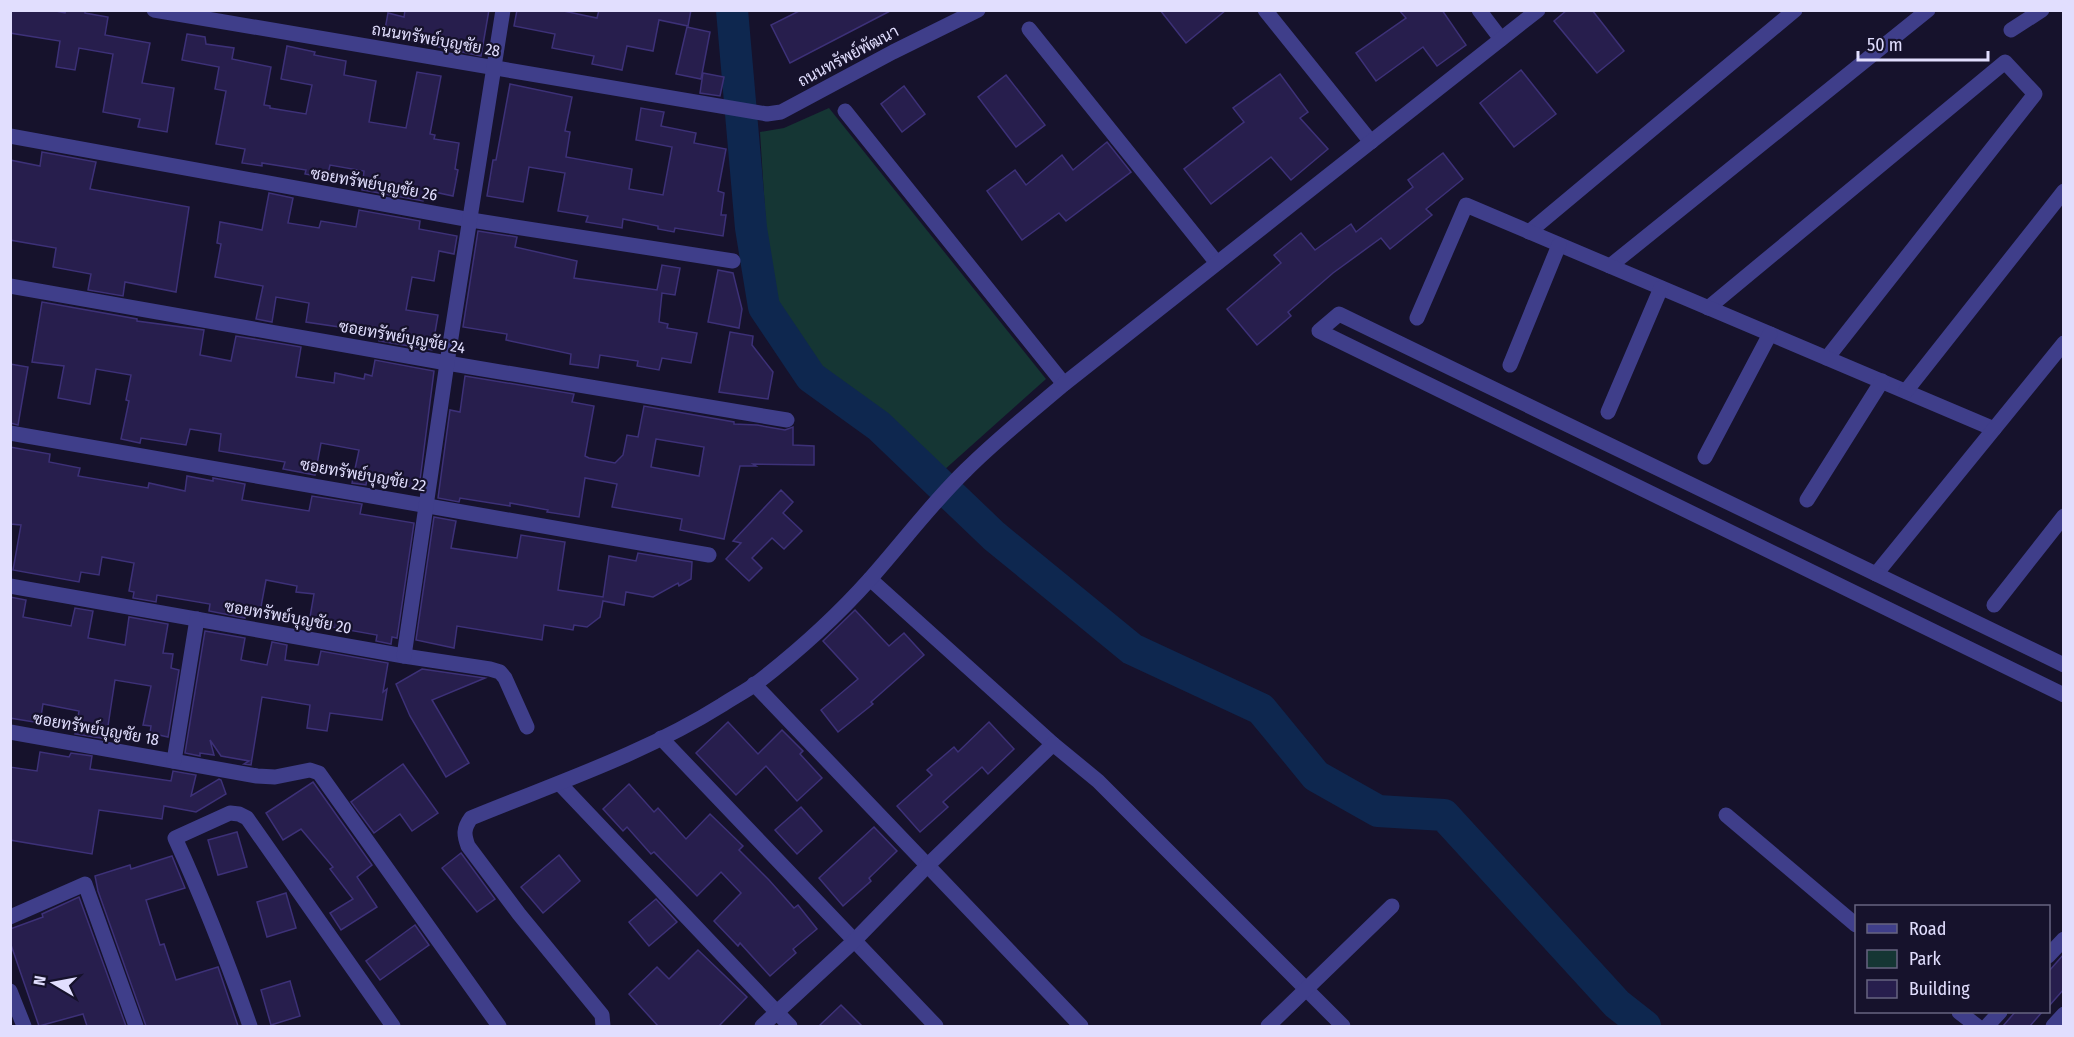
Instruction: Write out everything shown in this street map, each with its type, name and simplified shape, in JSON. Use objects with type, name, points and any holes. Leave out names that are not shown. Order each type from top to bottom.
[{"type":"street","name":"ถนนทรัพย์บุญชัย 28","points":[[154,10],[767,114]]},
{"type":"street","points":[[404,656],[447,363],[503,10]]},
{"type":"street","name":"ถนนทรัพย์พัฒนา","points":[[767,114],[782,112],[893,52],[978,10]]},
{"type":"street","points":[[1265,10],[1371,142]]},
{"type":"street","points":[[1479,10],[1502,39]]},
{"type":"street","points":[[603,1026],[602,1015],[519,915],[468,846],[464,835],[465,825],[471,818],[560,784],[695,722],[754,684],[792,654],[870,579],[965,471],[1064,384],[1538,10]]},
{"type":"street","points":[[1528,232],[1795,10]]},
{"type":"street","points":[[1610,266],[1928,10]]},
{"type":"street","points":[[2011,30],[2042,10]]},
{"type":"street","points":[[1029,29],[1217,263]]},
{"type":"street","points":[[1708,308],[2005,62],[2035,94],[1827,358]]},
{"type":"street","points":[[844,111],[1064,384]]},
{"type":"street","name":"ซอยทรัพย์บุญชัย 26","points":[[10,136],[471,220],[733,261]]},
{"type":"street","points":[[1906,391],[2064,191]]},
{"type":"street","points":[[1417,318],[1466,205],[1994,429]]},
{"type":"street","points":[[1510,365],[1559,245]]},
{"type":"street","name":"ซอยทรัพย์บุญชัย 24","points":[[10,286],[788,420]]},
{"type":"street","points":[[1608,412],[1661,288]]},
{"type":"street","points":[[2064,666],[1339,314],[1319,331],[2064,695]]},
{"type":"street","points":[[1705,458],[1770,334]]},
{"type":"street","points":[[1876,574],[2064,343]]},
{"type":"street","points":[[1807,500],[1882,381]]},
{"type":"street","name":"ซอยทรัพย์บุญชัย 22","points":[[10,433],[709,555]]},
{"type":"street","points":[[1994,605],[2064,516]]},
{"type":"street","points":[[870,579],[1053,744],[1098,781],[1343,1026]]},
{"type":"street","name":"ซอยทรัพย์บุญชัย 20","points":[[10,586],[500,672],[510,688],[527,727]]},
{"type":"street","points":[[174,761],[197,619]]},
{"type":"street","points":[[754,684],[1081,1026]]},
{"type":"street","name":"ซอยทรัพย์บุญชัย 18","points":[[10,732],[266,777],[310,770],[319,773],[499,1026]]},
{"type":"street","points":[[661,738],[853,942],[936,1026]]},
{"type":"street","points":[[762,1026],[853,942],[927,866],[1053,744]]},
{"type":"street","points":[[560,784],[790,1026]]},
{"type":"street","points":[[250,1026],[223,952],[175,838],[230,813],[247,818],[393,1026]]},
{"type":"street","points":[[1726,815],[1855,923]]},
{"type":"street","points":[[10,917],[85,884],[136,1026]]},
{"type":"street","points":[[1268,1026],[1392,906]]},
{"type":"street","points":[[2050,955],[2064,939]]},
{"type":"street","points":[[10,992],[24,1026]]},
{"type":"street","points":[[1961,1013],[1977,1026]]},
{"type":"street","points":[[1987,1026],[1998,1013]]},
{"type":"street","points":[[2053,1026],[2064,1014]]},
{"type":"green space","points":[[829,108],[1046,379],[943,471],[821,372],[782,321],[768,257],[760,132],[784,128]]},
{"type":"building","points":[[10,10],[51,10],[65,13],[66,10],[85,10],[85,13],[108,17],[105,35],[150,43],[142,83],[174,88],[167,132],[138,127],[140,119],[103,112],[113,54],[79,48],[75,70],[56,67],[60,41],[10,33]]},
{"type":"building","points":[[405,10],[489,10],[481,56],[384,35],[388,13],[404,17]]},
{"type":"building","points":[[517,10],[559,10],[597,18],[599,10],[691,10],[688,26],[659,20],[653,51],[627,46],[622,70],[592,64],[594,56],[552,48],[555,34],[514,26]]},
{"type":"building","points":[[801,10],[892,10],[790,63],[771,25]]},
{"type":"building","points":[[1160,10],[1226,10],[1186,43]]},
{"type":"building","points":[[1399,10],[1442,10],[1466,45],[1437,66],[1423,47],[1376,81],[1356,53],[1406,18]]},
{"type":"building","points":[[1567,10],[1592,10],[1624,51],[1597,73],[1554,21]]},
{"type":"building","points":[[687,27],[710,32],[701,79],[676,74]]},
{"type":"building","points":[[187,34],[205,37],[206,44],[234,48],[232,59],[271,67],[264,105],[306,114],[312,85],[281,79],[287,46],[315,52],[314,55],[346,61],[344,75],[376,81],[369,122],[406,128],[417,72],[441,76],[430,134],[435,135],[434,139],[459,143],[455,169],[458,170],[453,196],[425,190],[423,201],[362,190],[364,171],[330,165],[327,178],[305,174],[306,170],[262,163],[262,166],[242,163],[245,149],[216,144],[226,91],[215,89],[219,67],[182,60]]},
{"type":"building","points":[[1521,70],[1556,114],[1514,147],[1480,103]]},
{"type":"building","points":[[703,73],[724,77],[720,96],[700,93]]},
{"type":"building","points":[[1280,74],[1308,112],[1300,118],[1328,149],[1291,180],[1271,157],[1211,204],[1184,169],[1244,122],[1233,108]]},
{"type":"building","points":[[1006,75],[1045,125],[1016,147],[978,97]]},
{"type":"building","points":[[510,84],[572,97],[565,131],[570,132],[566,157],[632,169],[629,189],[663,195],[672,147],[636,140],[641,108],[664,112],[661,126],[696,133],[694,143],[726,149],[718,191],[724,193],[721,215],[726,215],[723,236],[675,228],[674,232],[658,229],[658,226],[623,219],[622,228],[586,222],[588,216],[558,211],[565,173],[529,167],[523,202],[487,196]]},
{"type":"building","points":[[904,86],[925,114],[902,132],[881,104]]},
{"type":"building","points":[[1107,142],[1131,172],[1066,221],[1059,213],[1022,240],[987,191],[1015,170],[1026,185],[1062,155],[1073,170]]},
{"type":"building","points":[[42,152],[96,162],[90,189],[189,207],[176,292],[125,282],[123,296],[88,290],[91,274],[53,267],[56,248],[10,240],[10,160],[40,166]]},
{"type":"building","points":[[1443,153],[1463,179],[1426,209],[1432,215],[1390,249],[1381,238],[1333,273],[1288,312],[1291,316],[1257,345],[1227,309],[1281,263],[1274,255],[1301,233],[1315,250],[1351,224],[1356,232],[1413,187],[1408,180]]},
{"type":"building","points":[[269,193],[293,198],[288,223],[319,228],[321,221],[356,227],[359,210],[420,221],[419,229],[457,236],[454,254],[439,251],[434,281],[412,277],[406,310],[438,315],[432,350],[379,341],[380,334],[373,332],[306,322],[309,303],[276,297],[272,322],[256,319],[263,286],[215,277],[221,244],[217,243],[220,222],[262,230]]},
{"type":"building","points":[[478,231],[517,237],[515,247],[577,261],[574,278],[657,290],[662,265],[680,268],[675,295],[662,293],[659,322],[668,324],[667,328],[697,333],[691,363],[662,358],[659,370],[637,366],[638,361],[600,355],[598,368],[570,364],[571,354],[506,340],[507,334],[463,327]]},
{"type":"building","points":[[718,270],[733,273],[742,309],[739,328],[708,322]]},
{"type":"building","points":[[42,302],[137,319],[137,321],[204,330],[200,355],[231,361],[236,336],[301,347],[296,377],[334,383],[335,373],[364,379],[365,374],[372,376],[375,360],[434,371],[419,488],[367,479],[366,485],[352,483],[359,450],[321,443],[315,475],[283,469],[285,462],[219,451],[221,434],[190,429],[186,445],[141,438],[140,443],[121,439],[129,401],[126,400],[131,375],[96,369],[90,404],[58,398],[64,366],[32,362]]},
{"type":"building","points":[[730,332],[753,336],[752,345],[773,372],[768,399],[719,392]]},
{"type":"building","points":[[10,364],[28,367],[18,425],[10,423]]},
{"type":"building","points":[[465,376],[574,394],[572,402],[594,406],[585,456],[589,458],[615,463],[623,455],[627,435],[638,437],[644,406],[734,422],[734,424],[785,430],[793,427],[793,445],[814,446],[814,465],[753,464],[756,466],[740,466],[724,539],[680,530],[682,519],[612,507],[617,484],[585,478],[579,517],[510,503],[510,506],[460,498],[459,502],[438,498],[450,410],[460,412]],"holes":[[[656,439],[704,447],[699,476],[651,467]]]},
{"type":"building","points":[[10,447],[50,454],[49,462],[80,468],[78,476],[148,488],[149,483],[185,491],[187,476],[213,481],[213,478],[245,484],[242,500],[309,511],[312,496],[362,504],[360,514],[414,523],[397,638],[392,637],[391,644],[376,641],[377,635],[309,623],[314,594],[296,592],[297,586],[266,580],[260,612],[249,611],[245,618],[209,611],[210,604],[157,595],[156,602],[133,598],[134,592],[129,591],[134,563],[102,557],[99,575],[81,572],[79,582],[13,570],[21,525],[10,524]]},
{"type":"building","points":[[781,490],[793,502],[783,513],[802,531],[784,549],[772,538],[752,558],[762,568],[749,581],[726,559],[741,543],[733,541]]},
{"type":"building","points":[[434,517],[456,521],[451,548],[517,558],[521,535],[565,542],[558,590],[603,597],[609,556],[636,561],[638,553],[692,562],[691,579],[679,586],[678,583],[653,597],[626,592],[624,605],[603,601],[600,617],[587,627],[574,625],[573,630],[544,625],[542,640],[457,626],[454,648],[416,640]]},
{"type":"building","points":[[10,597],[26,600],[23,617],[71,626],[75,608],[93,611],[88,638],[125,645],[129,617],[168,624],[163,653],[173,654],[171,668],[179,670],[168,737],[150,733],[151,726],[143,725],[151,686],[115,680],[106,739],[75,734],[79,711],[43,704],[40,723],[10,718]]},
{"type":"building","points":[[855,610],[889,646],[904,633],[924,655],[871,702],[873,704],[838,732],[821,710],[858,679],[823,641]]},
{"type":"building","points":[[205,631],[245,638],[241,660],[267,665],[272,642],[287,645],[285,660],[318,665],[321,651],[388,663],[383,692],[387,689],[382,720],[330,713],[327,731],[307,728],[310,705],[262,697],[251,765],[244,764],[249,761],[221,756],[210,740],[214,755],[200,753],[200,756],[185,753]]},
{"type":"building","points":[[422,669],[485,678],[432,700],[469,763],[446,777],[410,716],[396,684]]},
{"type":"building","points":[[728,722],[758,754],[782,730],[803,751],[800,754],[822,778],[797,801],[766,766],[736,795],[696,753]]},
{"type":"building","points":[[989,722],[1014,749],[988,774],[982,767],[943,802],[948,807],[920,832],[897,806],[932,775],[927,770],[954,747],[958,752]]},
{"type":"building","points":[[40,752],[69,757],[71,753],[92,756],[90,769],[171,781],[173,771],[196,775],[191,796],[219,779],[226,794],[196,812],[164,806],[162,819],[99,810],[92,854],[10,840],[10,767],[37,771]]},
{"type":"building","points":[[403,764],[438,813],[412,831],[400,814],[374,833],[351,802]]},
{"type":"building","points":[[313,782],[372,865],[357,877],[377,907],[341,930],[330,913],[353,899],[330,869],[333,867],[301,829],[283,840],[266,813]]},
{"type":"building","points":[[629,784],[654,812],[658,808],[686,839],[710,814],[743,846],[739,850],[794,908],[798,905],[817,929],[793,949],[796,953],[770,976],[740,943],[738,946],[714,921],[741,893],[721,872],[697,896],[654,852],[651,854],[627,827],[623,831],[603,809]]},
{"type":"building","points":[[801,807],[822,831],[797,854],[775,830]]},
{"type":"building","points":[[874,827],[897,851],[869,878],[871,881],[843,906],[819,878]]},
{"type":"building","points":[[237,832],[247,867],[218,875],[208,840]]},
{"type":"building","points":[[461,853],[495,899],[477,912],[442,868]]},
{"type":"building","points":[[559,855],[580,881],[543,913],[521,887]]},
{"type":"building","points":[[172,856],[185,888],[146,900],[160,945],[164,944],[176,980],[218,967],[238,1026],[146,1026],[98,891],[95,876],[130,865],[131,869]]},
{"type":"building","points":[[286,893],[296,928],[267,937],[257,902]]},
{"type":"building","points":[[79,897],[126,1026],[87,1026],[83,1014],[39,1026],[10,942],[10,929],[43,917],[42,914]]},
{"type":"building","points":[[656,899],[677,922],[649,946],[629,922]]},
{"type":"building","points":[[415,925],[429,945],[380,980],[366,961]]},
{"type":"building","points":[[698,950],[747,997],[719,1026],[658,1026],[629,994],[657,967],[669,979]]},
{"type":"building","points":[[2064,954],[2064,989],[2050,1005],[2050,970]]},
{"type":"building","points":[[290,981],[300,1016],[271,1025],[261,990]]},
{"type":"building","points":[[841,1005],[862,1026],[819,1026]]},
{"type":"building","points":[[2014,1013],[2041,1013],[2030,1026],[2003,1026]]},
{"type":"waterway","points":[[732,10],[751,228],[764,307],[811,377],[879,426],[994,536],[1132,649],[1261,709],[1316,776],[1378,811],[1444,815],[1617,1004],[1645,1026]]}]
